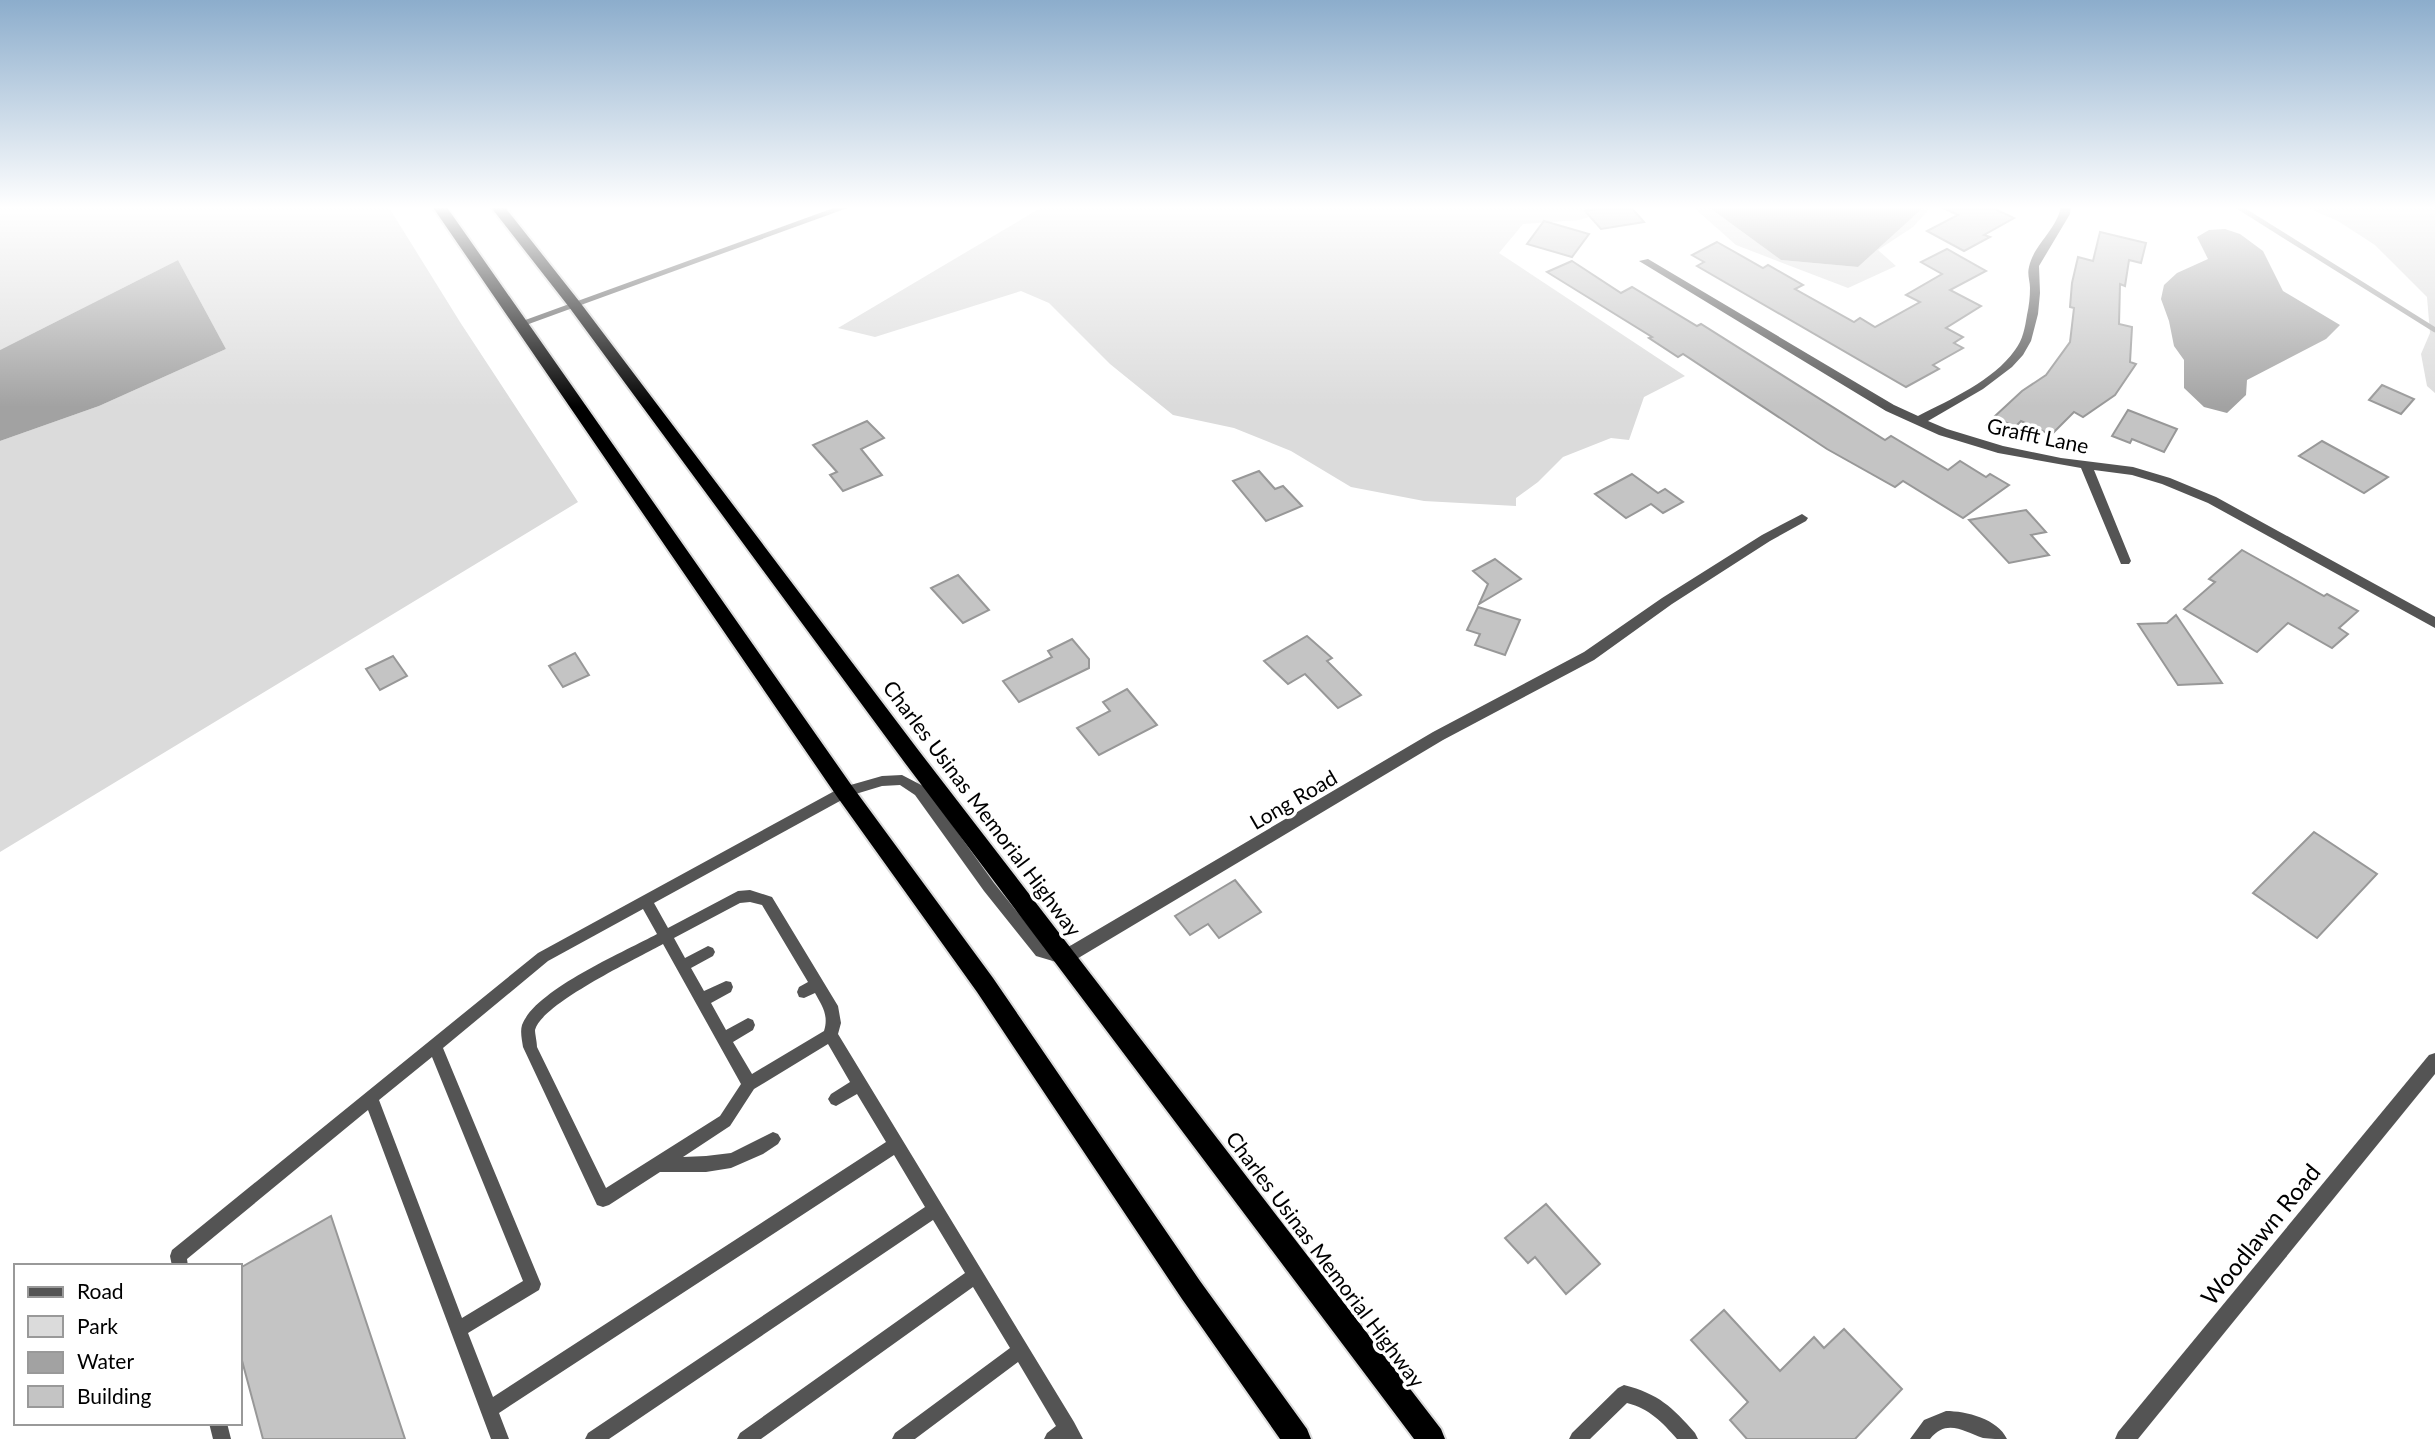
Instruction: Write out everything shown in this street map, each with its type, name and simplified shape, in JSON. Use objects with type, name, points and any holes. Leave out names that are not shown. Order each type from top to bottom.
[{"type":"highway","points":[[487,273],[845,792],[985,985],[1191,1290],[1297,1439]]},
{"type":"highway","name":"Charles Usinas Memorial Highway","points":[[550,273],[1063,958],[1431,1439]]},
{"type":"street","points":[[522,323],[660,273]]},
{"type":"street","name":"Grafft Lane","points":[[1664,273],[1890,408],[2002,450],[2133,471],[2212,500],[2435,623]]},
{"type":"street","points":[[1919,421],[1971,392],[2001,371],[2026,342],[2035,289],[2032,273]]},
{"type":"street","points":[[2086,465],[2125,561]]},
{"type":"street","name":"Long Road","points":[[1063,958],[1438,736],[1589,656],[1678,594],[1802,518]]},
{"type":"street","name":"Woodlawn Road","points":[[2125,1439],[2435,1061]]},
{"type":"lane","points":[[180,1264],[178,1256],[543,957],[845,792],[882,781],[902,780],[920,791],[989,887],[1041,952],[1063,958]]},
{"type":"lane","points":[[750,896],[767,901],[769,918],[795,948],[833,1011],[834,1023],[830,1035],[749,1084],[725,1122],[603,1199],[530,1046],[528,1028],[538,1013],[566,990],[666,936],[738,897],[750,896]]},
{"type":"lane","points":[[646,901],[749,1084]]},
{"type":"lane","points":[[782,956],[795,948]]},
{"type":"lane","points":[[683,965],[708,952]]},
{"type":"lane","points":[[804,992],[817,984]]},
{"type":"lane","points":[[702,1000],[726,987]]},
{"type":"lane","points":[[724,1039],[748,1025]]},
{"type":"lane","points":[[830,1035],[1021,1350],[1065,1435]]},
{"type":"lane","points":[[435,1045],[533,1284],[458,1330]]},
{"type":"lane","points":[[836,1099],[859,1084]]},
{"type":"lane","points":[[371,1098],[500,1439]]},
{"type":"lane","points":[[659,1164],[721,1164],[746,1157],[773,1139]]},
{"type":"lane","points":[[489,1409],[897,1145]]},
{"type":"lane","points":[[594,1439],[935,1209]]},
{"type":"lane","points":[[746,1439],[975,1276]]},
{"type":"lane","points":[[901,1439],[1021,1350]]},
{"type":"lane","points":[[1578,1439],[1624,1394],[1647,1399],[1664,1411],[1689,1439]]},
{"type":"lane","points":[[1919,1439],[1932,1424],[1956,1420],[1987,1429],[1998,1439]]},
{"type":"green space","points":[[0,273],[152,273],[0,350]]},
{"type":"green space","points":[[185,273],[430,273],[578,502],[0,852],[0,441],[99,406],[226,349]]},
{"type":"green space","points":[[931,273],[1529,273],[1685,376],[1644,397],[1629,440],[1611,438],[1563,457],[1538,482],[1516,498],[1516,506],[1424,501],[1351,487],[1291,451],[1234,428],[1173,415],[1110,364],[1049,303],[1021,291],[875,337],[838,328]]},
{"type":"green space","points":[[1809,273],[1880,273],[1848,288]]},
{"type":"green space","points":[[2403,273],[2435,273],[2435,393],[2427,386],[2421,354],[2430,333],[2427,297]]},
{"type":"water","points":[[152,273],[185,273],[226,349],[99,406],[0,441],[0,350]]},
{"type":"water","points":[[2177,273],[2274,273],[2283,291],[2340,325],[2326,339],[2247,380],[2246,395],[2227,413],[2204,407],[2184,388],[2184,360],[2174,346],[2161,299],[2164,285]]},
{"type":"building","points":[[1549,273],[1591,273],[1621,293],[1632,287],[1697,326],[1701,324],[1885,440],[1891,436],[1948,470],[1960,461],[1986,477],[1990,474],[2009,485],[1963,518],[1903,481],[1895,487],[1827,449],[1683,354],[1678,357],[1649,338],[1652,337]]},
{"type":"building","points":[[1709,273],[1782,273],[1803,285],[1795,289],[1854,322],[1860,318],[1875,327],[1920,302],[1906,295],[1941,273],[1982,273],[1950,290],[1981,306],[1946,328],[1963,337],[1954,343],[1963,348],[1933,365],[1939,369],[1906,387]]},
{"type":"building","points":[[2074,273],[2127,273],[2125,286],[2120,284],[2119,324],[2132,327],[2130,362],[2136,364],[2115,395],[2083,417],[2074,412],[2051,435],[2021,421],[2015,427],[1994,417],[2022,391],[2046,375],[2070,342],[2074,308],[2070,307]]},
{"type":"building","points":[[2382,385],[2414,399],[2401,414],[2369,400]]},
{"type":"building","points":[[2128,410],[2177,429],[2164,452],[2132,439],[2130,443],[2112,436]]},
{"type":"building","points":[[867,421],[884,438],[861,449],[882,475],[843,491],[830,475],[837,472],[813,445]]},
{"type":"building","points":[[2322,441],[2388,477],[2364,493],[2299,456]]},
{"type":"building","points":[[1259,471],[1275,489],[1283,486],[1302,506],[1266,521],[1233,481]]},
{"type":"building","points":[[1632,474],[1658,493],[1665,489],[1683,502],[1663,513],[1651,504],[1626,518],[1595,494]]},
{"type":"building","points":[[2026,510],[2046,532],[2031,535],[2049,555],[2009,563],[1969,520]]},
{"type":"building","points":[[2242,550],[2324,596],[2327,594],[2358,611],[2339,628],[2348,634],[2332,648],[2288,623],[2257,652],[2184,609],[2215,582],[2209,579]]},
{"type":"building","points":[[1495,559],[1521,579],[1479,604],[1488,584],[1473,571]]},
{"type":"building","points":[[958,575],[989,610],[963,623],[931,588]]},
{"type":"building","points":[[1478,607],[1520,620],[1505,655],[1475,645],[1480,634],[1467,630]]},
{"type":"building","points":[[2176,615],[2222,683],[2178,685],[2138,624],[2167,623]]},
{"type":"building","points":[[1307,636],[1332,658],[1327,661],[1361,695],[1338,708],[1305,674],[1288,684],[1264,661]]},
{"type":"building","points":[[1072,639],[1089,659],[1089,668],[1019,702],[1003,681],[1052,657],[1048,651]]},
{"type":"building","points":[[575,653],[589,675],[563,687],[549,666]]},
{"type":"building","points":[[393,656],[407,676],[380,690],[366,669]]},
{"type":"building","points":[[1127,689],[1157,725],[1099,755],[1077,728],[1110,711],[1103,702]]},
{"type":"building","points":[[2314,832],[2377,874],[2317,938],[2253,893]]},
{"type":"building","points":[[1235,880],[1261,912],[1219,938],[1208,924],[1190,935],[1175,916]]},
{"type":"building","points":[[1546,1204],[1600,1264],[1566,1294],[1535,1257],[1528,1263],[1505,1238]]},
{"type":"building","points":[[331,1216],[405,1439],[263,1439],[242,1360],[242,1267]]},
{"type":"building","points":[[1724,1310],[1780,1371],[1814,1337],[1824,1348],[1844,1329],[1902,1389],[1855,1439],[1747,1439],[1730,1420],[1748,1402],[1691,1340]]},
{"type":"waterway","points":[[2344,273],[2435,330]]}]
